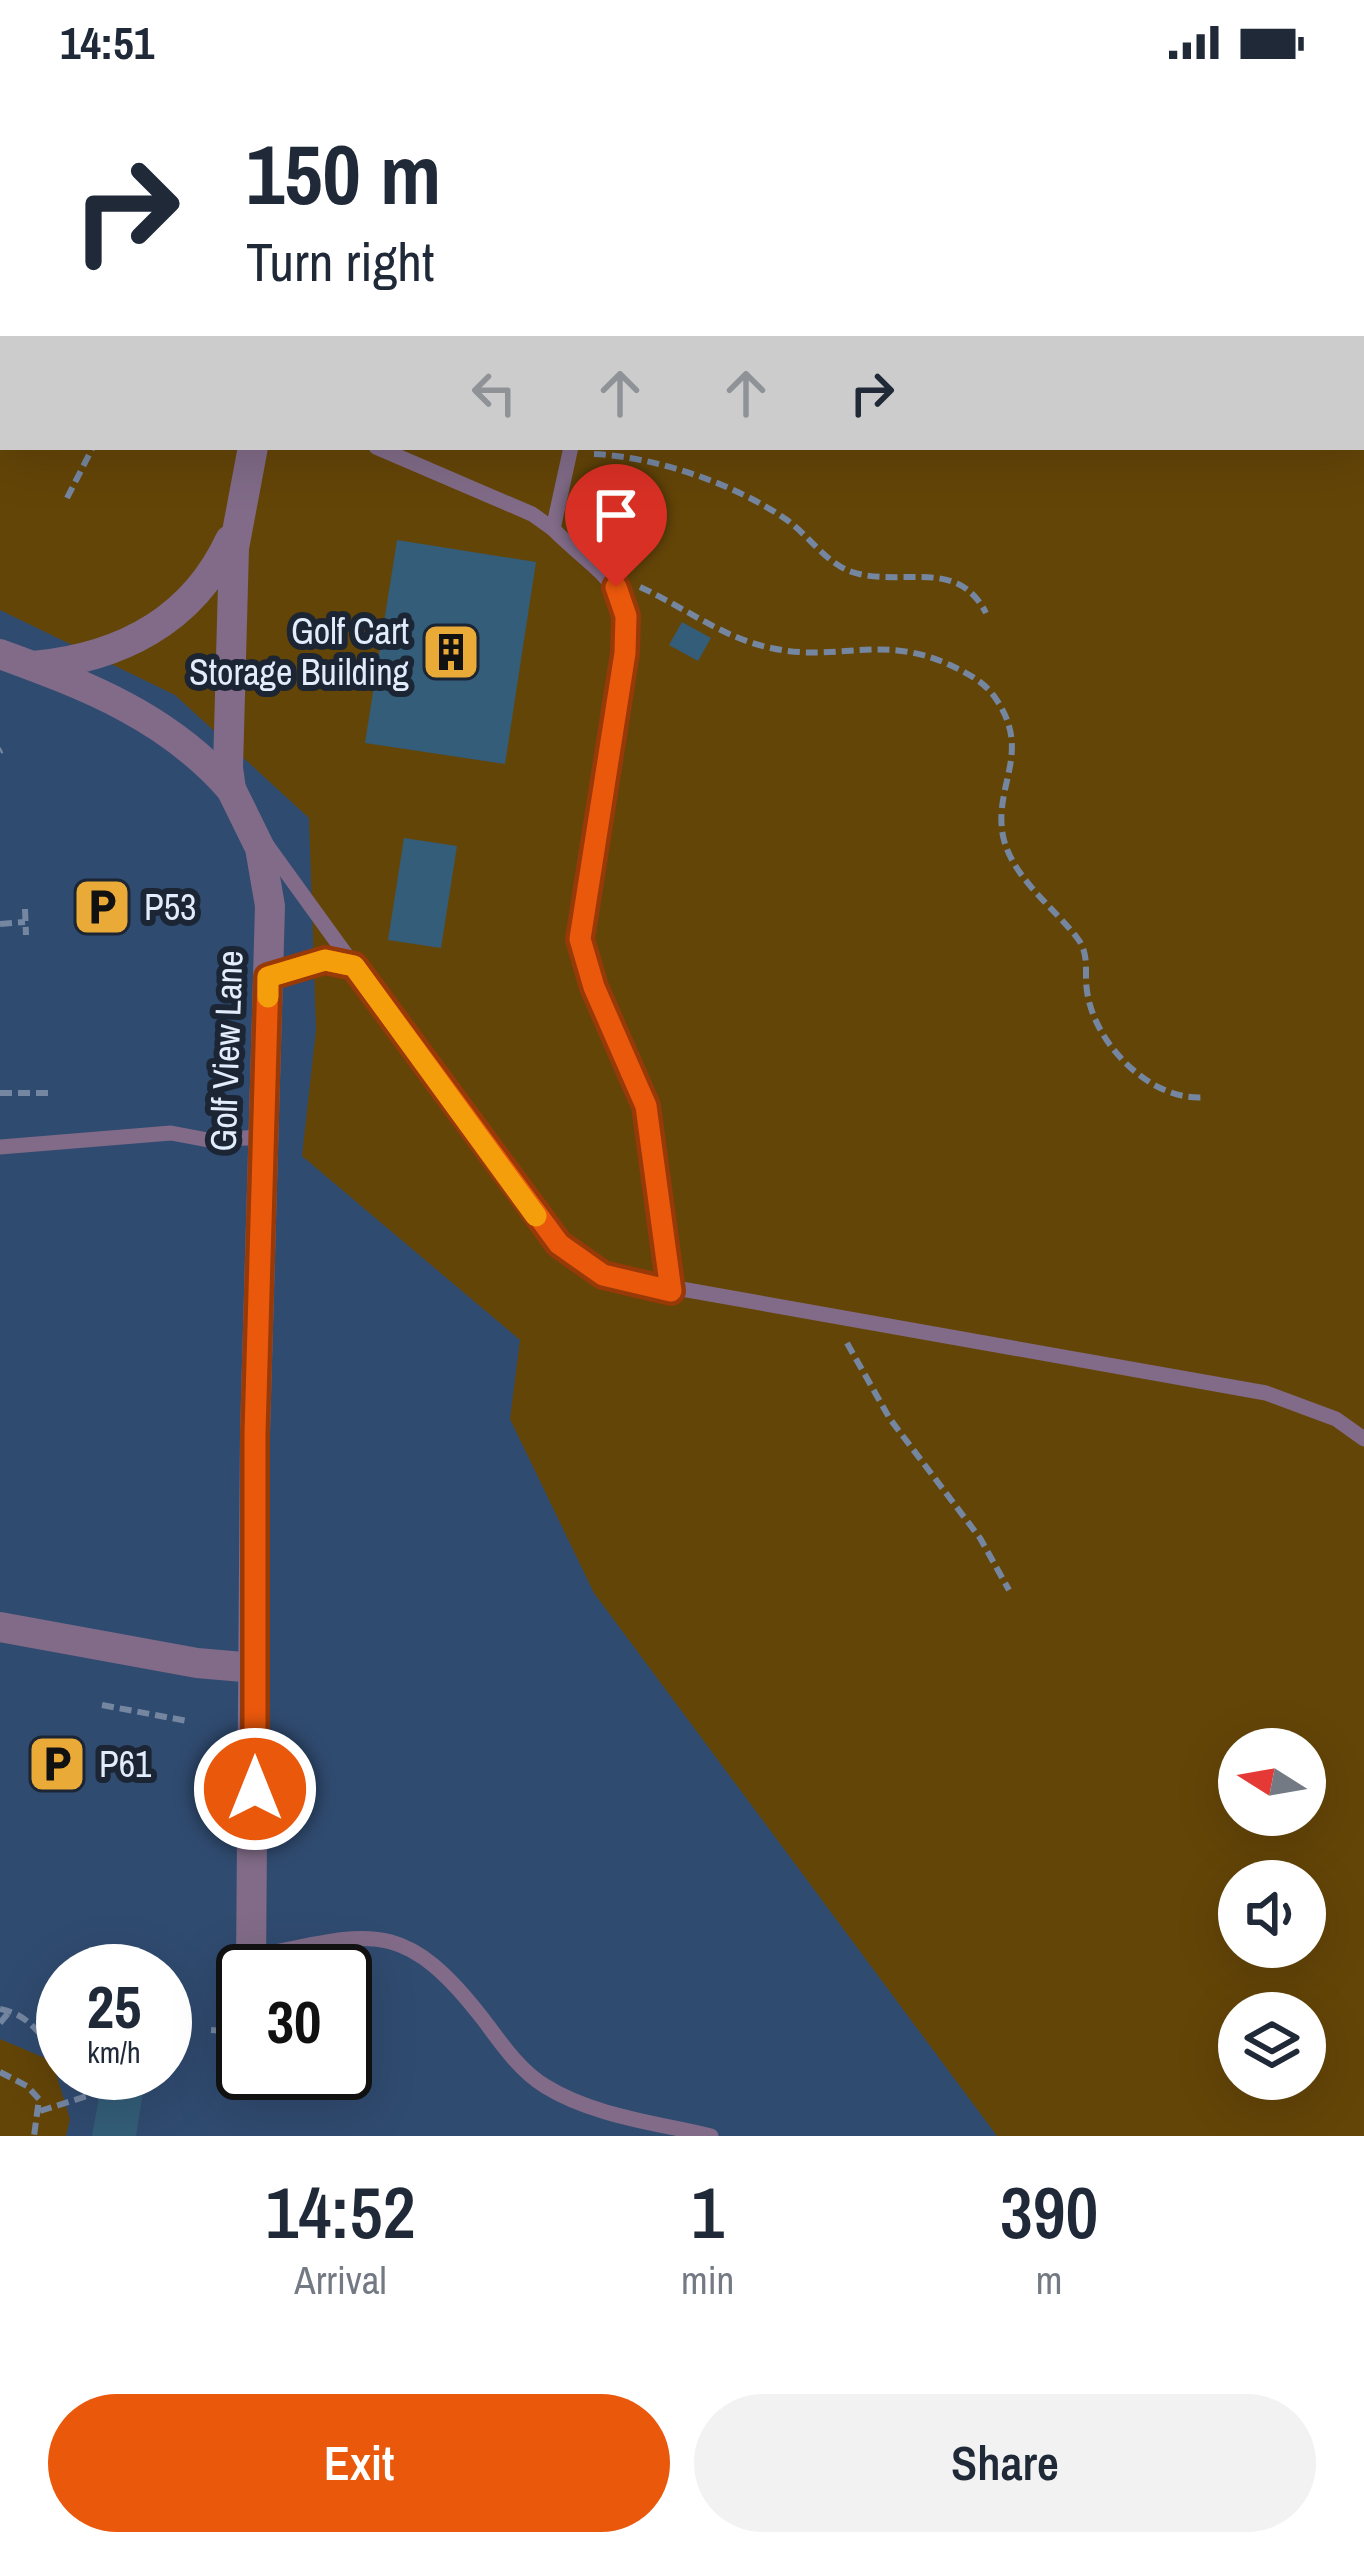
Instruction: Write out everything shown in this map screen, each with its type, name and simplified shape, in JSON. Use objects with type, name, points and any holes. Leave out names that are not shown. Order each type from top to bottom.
[{"type":"street","name":"Golf View Lane","points":[[251,1944],[268,880],[231,789],[231,584],[252,450]]},
{"type":"street","points":[[33,666],[88,661],[151,628],[205,582],[239,514]]},
{"type":"street","points":[[0,654],[149,717],[207,762],[231,789]]},
{"type":"street","points":[[0,1627],[197,1663],[255,1668]]},
{"type":"lane","points":[[383,450],[532,514],[608,575],[626,616],[625,653],[580,939],[594,987],[646,1106],[671,1291]]},
{"type":"lane","points":[[553,530],[570,450]]},
{"type":"lane","points":[[246,817],[559,1244],[603,1275],[671,1291],[1266,1393],[1336,1419],[1364,1439]]},
{"type":"lane","points":[[268,977],[325,960],[354,966]]},
{"type":"lane","points":[[0,1147],[171,1133],[208,1140],[262,1137]]},
{"type":"lane","points":[[313,1944],[364,1934],[391,1940],[424,1956],[453,1980],[514,2060],[544,2086],[597,2109],[711,2136]]},
{"type":"path","points":[[67,497],[91,450]]},
{"type":"path","points":[[570,450],[674,465],[783,518],[837,565],[867,575],[948,579],[976,594],[986,613]]},
{"type":"path","points":[[608,575],[750,643],[798,652],[907,649],[983,683],[1003,711],[1014,750],[1002,818],[1005,843],[1038,895],[1085,950],[1087,993],[1099,1026],[1109,1043],[1160,1089],[1176,1097],[1206,1097]]},
{"type":"path","points":[[25,909],[26,935]]},
{"type":"path","points":[[0,924],[25,922]]},
{"type":"path","points":[[0,1093],[49,1093]]},
{"type":"path","points":[[834,1319],[890,1419],[980,1538],[1009,1590]]},
{"type":"path","points":[[102,1705],[188,1721]]},
{"type":"path","points":[[0,2009],[36,2024]]},
{"type":"path","points":[[0,2023],[10,2011]]},
{"type":"path","points":[[211,2030],[216,2030]]},
{"type":"path","points":[[0,2072],[34,2091],[40,2111],[34,2136]]},
{"type":"path","points":[[40,2111],[74,2100]]},
{"type":"shaded area","points":[[0,450],[1364,450],[1364,2136],[0,2136]]},
{"type":"shaded area","points":[[0,450],[1364,450],[1364,2136],[997,2136],[594,1593],[510,1419],[520,1340],[302,1156],[316,1030],[309,818],[175,695],[0,610]]},
{"type":"shaded area","points":[[0,2039],[36,2054],[36,2100],[64,2100],[70,2119],[66,2136],[0,2136]]},
{"type":"building","name":"Golf Cart Storage Building","points":[[397,540],[536,562],[505,764],[365,743]]},
{"type":"building","points":[[682,622],[711,638],[698,661],[669,645]]},
{"type":"building","points":[[404,838],[457,846],[441,948],[388,940]]},
{"type":"building","points":[[98,2100],[142,2100],[136,2136],[92,2136]]},
{"type":"slow traffic","points":[[268,997],[268,977],[325,960],[354,966],[536,1216]]},
{"type":"place","name":"Golf Cart Storage Building","points":[[451,652]]},
{"type":"place","name":"P53","points":[[102,907]]},
{"type":"place","name":"P61","points":[[57,1764]]},
{"type":"route","points":[[255,1789],[255,1433],[268,977],[325,960],[354,966],[545,1230],[603,1275],[671,1291],[646,1106],[594,987],[580,939],[625,653],[626,616],[616,587]]}]
